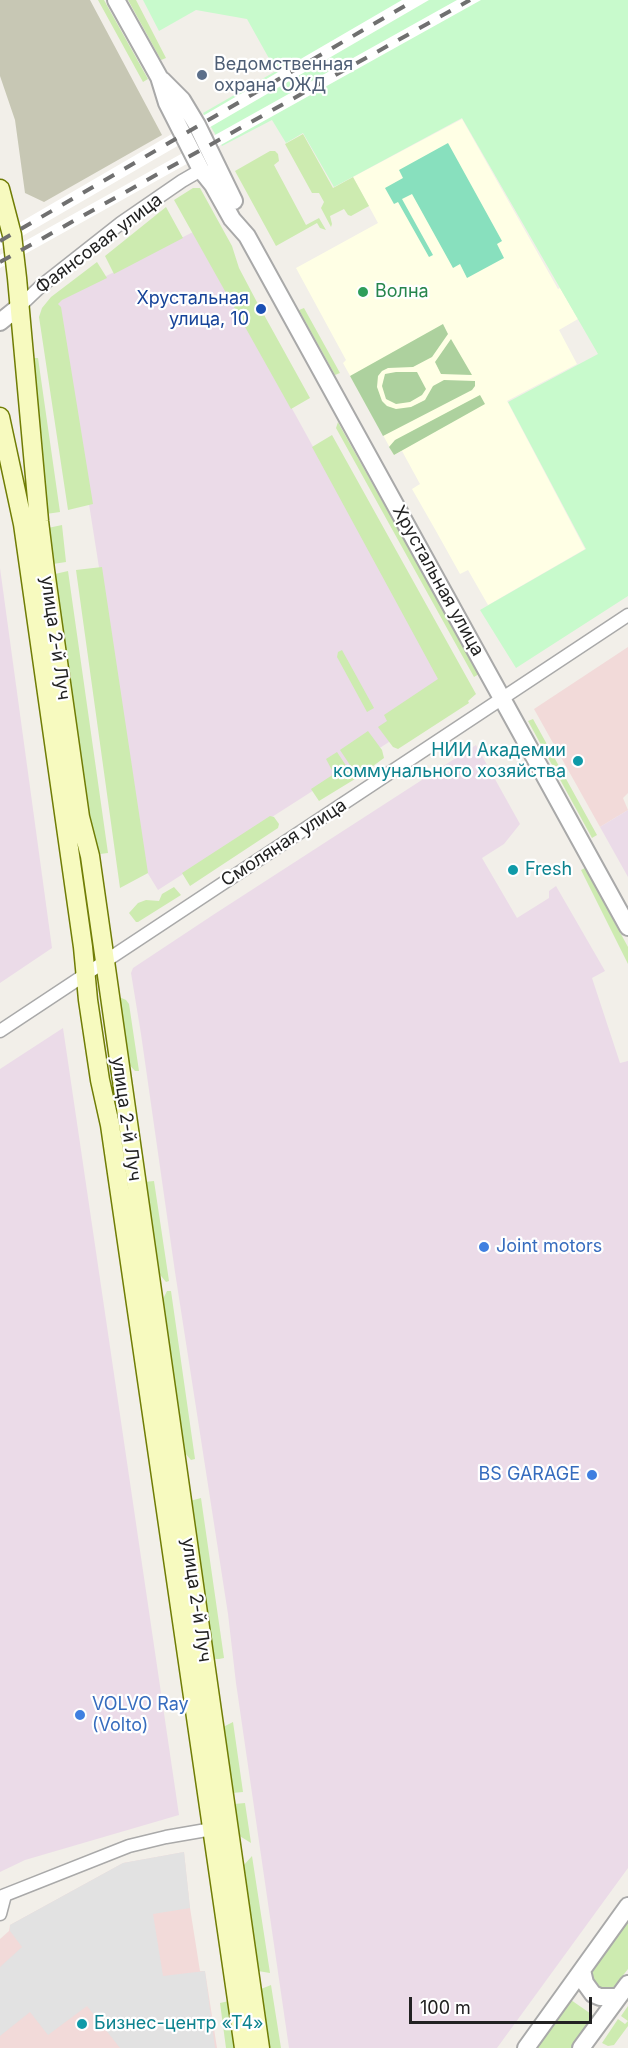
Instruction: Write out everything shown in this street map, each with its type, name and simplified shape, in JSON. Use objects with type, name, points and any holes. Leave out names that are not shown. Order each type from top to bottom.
[{"type":"main road","name":"улица 2-й Луч","points":[[0,189],[20,306],[39,521],[80,817],[90,856],[105,961],[220,1828],[244,2048]]},
{"type":"main road","name":"улица 2-й Луч","points":[[0,417],[17,489],[24,533],[100,1080],[110,1125],[220,1828],[261,2048]]},
{"type":"street","name":"Хрустальная улица","points":[[116,0],[159,77],[167,103],[201,170],[213,185],[232,219],[247,236]]},
{"type":"street","name":"Хрустальная улица","points":[[159,77],[182,100],[197,125],[240,214],[247,236],[628,927]]},
{"type":"street","name":"Фаянсовая улица","points":[[0,322],[41,286],[121,223],[201,170]]},
{"type":"street","name":"Смоляная улица","points":[[0,1031],[628,615]]},
{"type":"street","points":[[0,1914],[3,1896],[129,1846],[220,1828]]},
{"type":"street","points":[[526,2048],[628,1906]]},
{"type":"street","points":[[582,1970],[585,1983],[593,1994],[600,1996],[623,1990]]},
{"type":"street","points":[[581,2048],[623,1990]]},
{"type":"shaded area","points":[[0,0],[90,0],[162,135],[44,202],[25,193],[15,120],[0,76]]},
{"type":"shaded area","points":[[462,119],[558,289],[560,288],[578,319],[559,330],[577,364],[507,401],[585,549],[488,605],[468,570],[460,574],[412,489],[420,484],[402,451],[394,455],[343,363],[346,360],[296,268],[378,223],[353,177]]},
{"type":"shaded area","points":[[193,232],[453,701],[158,890],[147,872],[57,301]]},
{"type":"shaded area","points":[[0,568],[52,948],[0,983]]},
{"type":"shaded area","points":[[628,647],[628,793],[623,798],[628,810],[600,827],[534,709]]},
{"type":"shaded area","points":[[476,745],[520,824],[504,844],[482,858],[517,918],[549,898],[549,891],[556,886],[605,971],[592,978],[620,1063],[628,1061],[628,1868],[497,2048],[289,2048],[228,1614],[131,973],[133,968],[216,913]]},
{"type":"shaded area","points":[[628,810],[628,877],[600,827]]},
{"type":"shaded area","points":[[63,1028],[179,1815],[25,1860],[0,1872],[0,1069]]},
{"type":"shaded area","points":[[184,1852],[200,1971],[205,1971],[217,2048],[0,2048],[0,1939],[9,1931],[10,1925],[123,1863]]},
{"type":"shaded area","points":[[184,1852],[190,1908],[153,1914],[163,1976],[205,1971],[215,2048],[120,2048],[87,2006],[48,2035],[30,2012],[0,2036],[0,1967],[22,1947],[10,1931],[10,1925],[123,1863]]},
{"type":"green space","points":[[98,0],[104,0],[148,79],[143,82]]},
{"type":"green space","points":[[128,0],[136,0],[166,58],[161,60]]},
{"type":"green space","points":[[143,0],[628,0],[628,596],[516,668],[480,610],[586,549],[508,402],[598,354],[462,118],[334,187],[303,133],[286,143],[272,120],[222,146],[203,113],[276,71],[247,19],[196,10],[159,31]]},
{"type":"green space","points":[[303,134],[333,188],[353,177],[369,206],[351,216],[344,209],[330,216],[331,227],[321,208],[324,202],[319,193],[312,193],[285,144]]},
{"type":"green space","points":[[448,143],[502,241],[497,244],[504,258],[467,278],[460,264],[453,268],[412,194],[402,199],[433,255],[429,257],[398,202],[394,204],[385,188],[403,178],[399,170]]},
{"type":"green space","points":[[270,151],[278,154],[279,161],[274,165],[306,225],[319,218],[326,230],[320,228],[317,223],[276,246],[235,171]]},
{"type":"green space","points":[[193,188],[200,188],[232,246],[239,268],[258,307],[310,398],[291,409],[174,200]]},
{"type":"green space","points":[[166,207],[183,238],[114,274],[105,256]]},
{"type":"green space","points":[[97,262],[107,278],[58,304],[61,307],[93,504],[68,510],[39,317],[42,308],[51,297]]},
{"type":"green space","points":[[304,308],[340,373],[335,375],[299,310]]},
{"type":"green space","points":[[443,324],[448,334],[432,357],[413,367],[388,368],[378,376],[377,387],[382,401],[387,406],[396,409],[411,407],[425,400],[433,386],[444,380],[475,381],[475,386],[472,390],[383,436],[350,376]]},
{"type":"green space","points":[[451,339],[472,375],[441,374],[435,362]]},
{"type":"green space","points":[[32,358],[38,358],[60,512],[46,514]]},
{"type":"green space","points":[[417,372],[426,389],[422,395],[410,402],[396,404],[386,399],[382,386],[385,374]]},
{"type":"green space","points":[[480,395],[485,404],[394,455],[389,447],[395,440]]},
{"type":"green space","points":[[338,422],[479,674],[474,677],[336,428]]},
{"type":"green space","points":[[332,435],[476,694],[468,701],[469,703],[398,749],[393,747],[378,727],[387,721],[384,715],[438,679],[312,447]]},
{"type":"green space","points":[[62,525],[66,562],[53,564],[48,528]]},
{"type":"green space","points":[[102,567],[148,873],[120,888],[76,570]]},
{"type":"green space","points":[[68,571],[108,853],[100,854],[88,812],[55,574]]},
{"type":"green space","points":[[342,650],[374,708],[367,712],[337,657],[338,652]]},
{"type":"green space","points":[[533,719],[597,835],[592,838],[528,721]]},
{"type":"green space","points":[[368,731],[382,750],[384,758],[358,777],[340,750]]},
{"type":"green space","points":[[337,752],[355,779],[319,801],[311,789],[334,774],[326,759]]},
{"type":"green space","points":[[270,816],[274,817],[279,824],[278,828],[190,886],[182,873]]},
{"type":"green space","points":[[585,868],[628,947],[628,964],[581,870]]},
{"type":"green space","points":[[174,887],[181,895],[138,922],[129,913],[138,903],[146,900],[159,901],[162,894]]},
{"type":"green space","points":[[117,996],[129,1004],[139,1071],[135,1071],[126,1061]]},
{"type":"green space","points":[[154,1181],[169,1281],[166,1282],[157,1271],[144,1182]]},
{"type":"green space","points":[[167,1291],[171,1291],[195,1459],[191,1460],[183,1451],[161,1303]]},
{"type":"green space","points":[[201,1498],[224,1658],[219,1659],[213,1659],[190,1501]]},
{"type":"green space","points":[[233,1722],[243,1792],[232,1793],[223,1727]]},
{"type":"green space","points":[[245,1803],[251,1843],[238,1835],[234,1804]]},
{"type":"green space","points":[[252,1856],[270,1973],[258,1971],[243,1866]]},
{"type":"green space","points":[[628,1920],[628,1969],[614,1987],[604,1991],[593,1985],[591,1974]]},
{"type":"green space","points":[[271,1985],[281,2048],[269,2048],[261,1989]]},
{"type":"green space","points":[[571,2000],[594,2016],[571,2048],[537,2048]]},
{"type":"green space","points":[[229,2001],[235,2048],[226,2048],[220,2003]]},
{"type":"green space","points":[[628,2006],[628,2021],[621,2016]]},
{"type":"green space","points":[[618,2019],[625,2024],[628,2021],[628,2026],[614,2045],[608,2046],[602,2043]]},
{"type":"pier","points":[[402,0],[429,0],[0,249],[0,234]]},
{"type":"pier","points":[[457,0],[481,0],[0,268],[0,255]]},
{"type":"railway","points":[[0,241],[415,0]]},
{"type":"railway","points":[[0,262],[470,0]]},
{"type":"place","name":"Ведомственная охрана ОЖД","points":[[202,75]]},
{"type":"place","name":"Волна","points":[[363,292]]},
{"type":"place","name":"Хрустальная улица, 10","points":[[261,309]]},
{"type":"place","name":"НИИ Академии коммунального хозяйства","points":[[578,761]]},
{"type":"place","name":"Fresh","points":[[513,870]]},
{"type":"place","name":"Joint motors","points":[[484,1247]]},
{"type":"place","name":"BS GARAGE","points":[[592,1475]]},
{"type":"place","name":"VOLVO Ray (Volto)","points":[[80,1715]]},
{"type":"place","name":"Бизнес-центр «Т4»","points":[[82,2024]]}]
